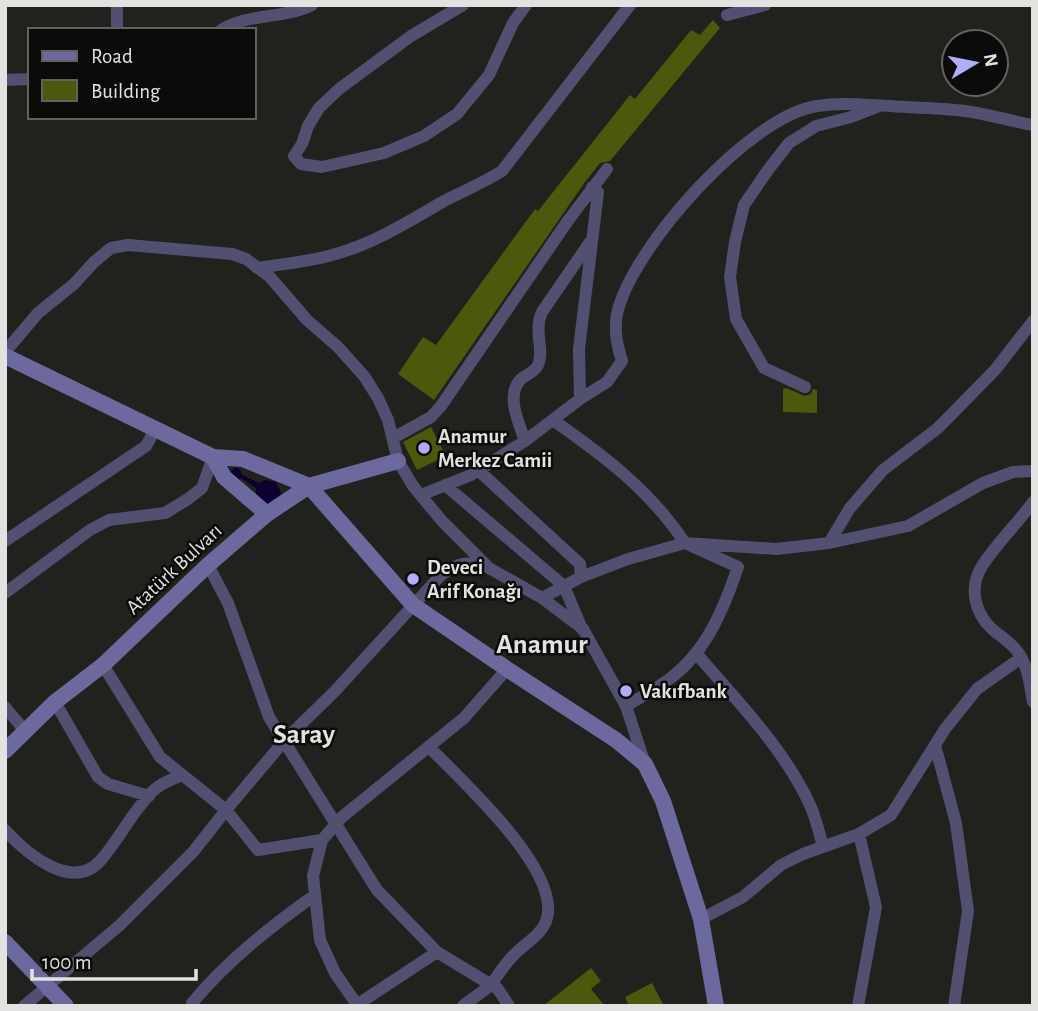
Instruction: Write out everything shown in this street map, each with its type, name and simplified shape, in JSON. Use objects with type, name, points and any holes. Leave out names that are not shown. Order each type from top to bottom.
[{"type":"street","points":[[117,5],[117,28]]},
{"type":"street","points":[[224,28],[234,21],[298,12],[312,5]]},
{"type":"street","points":[[463,5],[411,36],[339,89],[319,108],[294,156],[301,164],[322,167],[384,153],[424,136],[457,114],[489,75],[513,23],[526,5]]},
{"type":"street","points":[[257,268],[331,256],[357,247],[405,226],[446,200],[475,188],[502,172],[630,5]]},
{"type":"street","points":[[727,15],[765,5]]},
{"type":"street","points":[[5,80],[28,79]]},
{"type":"street","points":[[421,495],[478,470],[525,441],[607,382],[622,361],[615,338],[617,313],[629,284],[662,229],[722,162],[751,138],[787,115],[814,106],[850,103],[965,111],[1033,125]]},
{"type":"street","points":[[805,387],[764,368],[736,319],[730,276],[744,205],[789,143],[816,126],[880,106]]},
{"type":"street","points":[[393,438],[430,417],[441,406],[607,169]]},
{"type":"street","points":[[580,399],[579,349],[598,192],[592,187]]},
{"type":"street","points":[[525,441],[514,412],[514,390],[520,379],[539,365],[537,325],[542,312],[590,242]]},
{"type":"street","points":[[489,568],[442,521],[398,461],[393,438],[378,398],[364,376],[338,347],[307,320],[270,277],[246,259],[232,254],[128,246],[111,248],[74,284],[38,313],[5,354],[213,457],[243,459],[309,486],[349,535],[413,605],[616,740],[645,764]]},
{"type":"street","points":[[829,542],[850,508],[883,470],[938,428],[995,370],[1033,321]]},
{"type":"street","points":[[553,420],[612,462],[670,520],[685,543],[738,567],[719,615],[696,653],[673,677],[626,706]]},
{"type":"street","points":[[5,541],[146,446],[156,430]]},
{"type":"street","points":[[213,457],[224,477],[267,514]]},
{"type":"street","points":[[5,593],[90,530],[109,520],[165,513],[188,499],[202,488],[213,457]]},
{"type":"street","name":"Atatürk Bulvarı","points":[[5,751],[55,702],[103,665],[208,565],[267,514],[309,486],[398,461]]},
{"type":"street","points":[[478,470],[580,564],[581,577]]},
{"type":"street","points":[[542,598],[581,577],[628,559],[685,543],[776,549],[829,542],[908,526],[983,483],[1013,472],[1033,471]]},
{"type":"street","points":[[445,485],[564,586],[583,629],[626,706],[645,764],[663,801],[701,919],[716,1006]]},
{"type":"street","points":[[1033,502],[982,567],[974,583],[974,593],[981,615],[989,627],[1017,651],[1021,658],[1029,678],[1033,702]]},
{"type":"street","points":[[24,1006],[120,925],[193,852],[285,740],[335,691],[441,575],[468,562],[489,568],[542,598],[583,629]]},
{"type":"street","points":[[208,565],[228,603],[270,717],[377,890],[436,952],[498,989],[509,1006]]},
{"type":"street","points":[[696,653],[779,753],[799,782],[812,808],[823,846]]},
{"type":"street","points":[[701,919],[743,897],[780,864],[859,834],[891,815],[945,729],[977,690],[1021,658]]},
{"type":"street","points":[[103,665],[160,757],[226,810],[258,850],[322,840]]},
{"type":"street","points":[[436,952],[357,1005],[335,973],[320,940],[313,876],[322,840],[342,817],[464,718],[507,669]]},
{"type":"street","points":[[55,702],[98,776],[107,784],[149,796]]},
{"type":"street","points":[[5,707],[26,732]]},
{"type":"street","points":[[934,745],[956,823],[968,911],[954,1006]]},
{"type":"street","points":[[429,747],[498,818],[527,853],[542,880],[548,912],[542,929],[512,956],[490,985],[463,1006]]},
{"type":"street","points":[[5,830],[21,848],[57,870],[83,871],[99,863],[154,789],[182,775]]},
{"type":"street","points":[[858,1006],[876,907],[859,834]]},
{"type":"street","points":[[192,1006],[213,978],[257,938],[315,894]]},
{"type":"street","points":[[5,942],[66,1006]]},
{"type":"street","points":[[705,1006],[712,979]]},
{"type":"shaded area","points":[[236,467],[242,475],[259,483],[265,480],[276,482],[281,493],[279,498],[266,504],[256,495],[256,488],[241,478],[238,480],[228,474]]},
{"type":"building","points":[[713,20],[720,28],[610,161],[600,163],[585,182],[434,400],[398,374],[423,337],[436,345],[535,209],[538,211],[630,95],[635,99],[691,30],[700,35]]},
{"type":"building","points":[[783,389],[805,396],[811,394],[813,389],[817,390],[817,413],[783,412]]},
{"type":"building","name":"Anamur Merkez Camii","points":[[431,427],[446,456],[417,470],[403,442]]},
{"type":"building","points":[[591,968],[601,981],[591,989],[605,1006],[543,1006]]},
{"type":"building","points":[[652,983],[664,1006],[629,1006],[625,997]]},
{"type":"place","name":"Anamur Merkez Camii","points":[[424,448]]},
{"type":"place","name":"Deveci Arif Konağı","points":[[413,579]]},
{"type":"place","name":"Vakıfbank","points":[[626,691]]},
{"type":"district","name":"Anamur","points":[[542,645]]},
{"type":"district","name":"Saray","points":[[304,735]]}]
